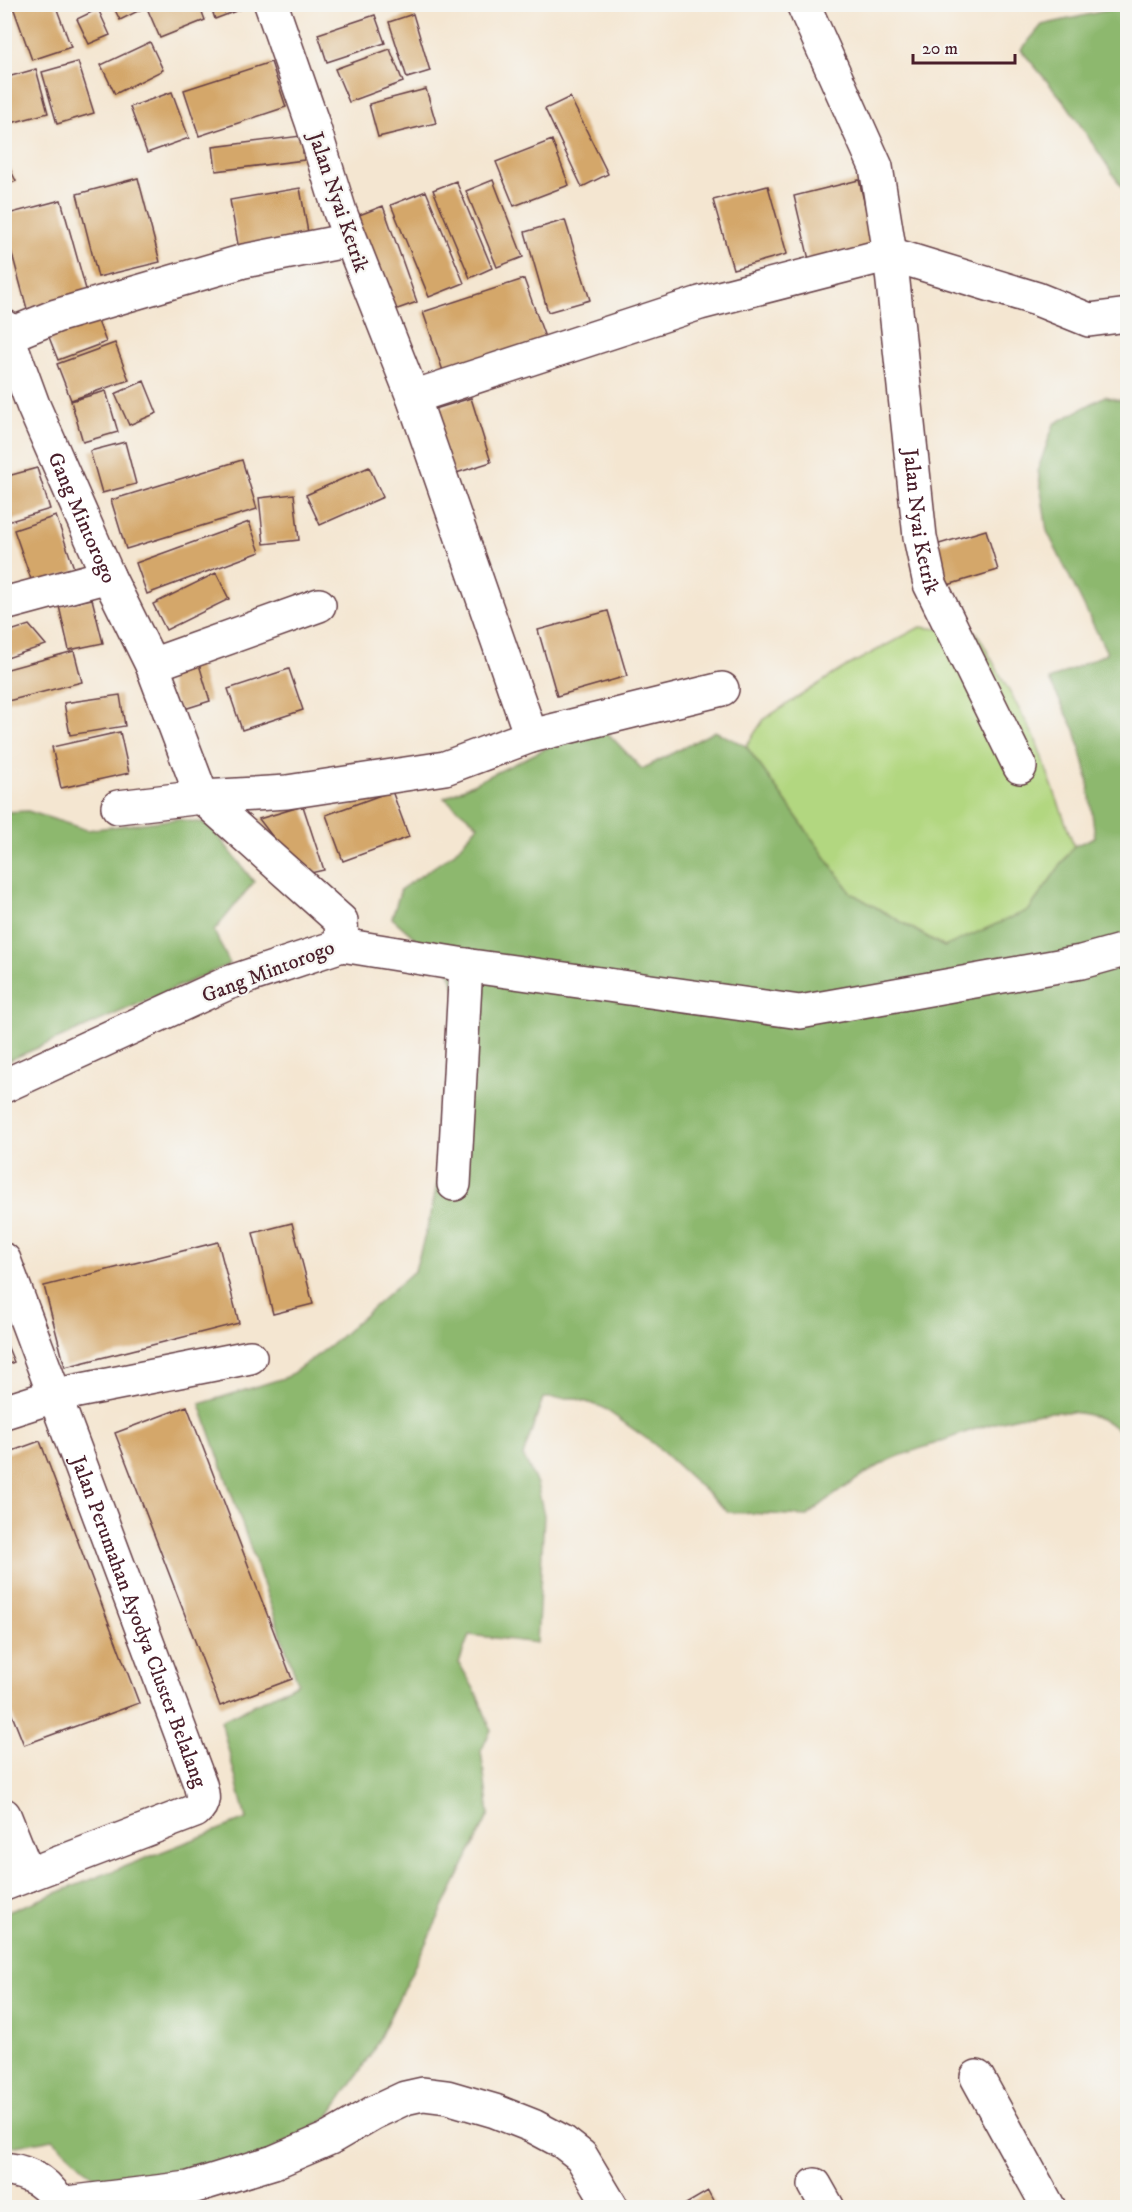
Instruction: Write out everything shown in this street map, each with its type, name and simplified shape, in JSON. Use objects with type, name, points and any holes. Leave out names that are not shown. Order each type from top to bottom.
[{"type":"street","name":"Jalan Nyai Ketrik","points":[[271,4],[350,240],[413,397],[509,679],[531,736]]},
{"type":"street","name":"Jalan Nyai Ketrik","points":[[803,4],[876,167],[890,254],[920,537],[930,584],[1020,767]]},
{"type":"street","name":"Gang Mintorogo","points":[[4,1086],[228,983],[342,945],[341,921],[202,797],[152,665],[108,576],[33,405],[6,333],[244,261],[350,240]]},
{"type":"street","points":[[413,397],[700,303],[890,254],[1037,300],[1089,320],[1128,315]]},
{"type":"street","points":[[4,604],[108,576]]},
{"type":"street","points":[[152,665],[319,605]]},
{"type":"street","points":[[118,807],[202,797],[287,792],[445,768],[531,736],[722,689]]},
{"type":"street","points":[[342,945],[466,965],[800,1012],[1081,962],[1128,949]]},
{"type":"street","points":[[454,1184],[466,965]]},
{"type":"street","name":"Jalan Perumahan Ayodya Cluster Belalang","points":[[4,1260],[57,1395],[204,1798],[195,1811],[16,1879],[4,1815]]},
{"type":"street","points":[[4,1412],[57,1395],[250,1357]]},
{"type":"street","points":[[976,2077],[1049,2208]]},
{"type":"street","points":[[4,2169],[27,2173],[41,2181],[60,2206],[189,2188],[274,2162],[330,2138],[373,2113],[405,2098],[423,2094],[447,2097],[495,2111],[533,2126],[563,2142],[581,2156],[612,2208]]},
{"type":"green space","points":[[1128,6],[1127,195],[1067,105],[1021,50],[1042,25]]},
{"type":"green space","points":[[1127,382],[1127,1439],[1108,1423],[1086,1414],[1061,1412],[1034,1414],[980,1428],[894,1458],[852,1482],[807,1516],[728,1512],[654,1444],[602,1407],[574,1398],[543,1398],[523,1456],[537,1484],[544,1515],[537,1643],[469,1635],[459,1663],[477,1694],[491,1730],[481,1751],[489,1814],[372,2053],[328,2118],[233,2172],[113,2195],[53,2139],[5,2148],[5,1913],[246,1819],[221,1721],[298,1683],[200,1404],[287,1377],[330,1346],[415,1270],[431,1214],[468,1023],[447,966],[392,918],[401,889],[453,854],[478,825],[444,798],[598,723],[642,769],[715,731],[746,746],[851,893],[944,947],[1029,910],[1074,846],[1095,837],[1087,774],[1075,730],[1049,680],[1107,653],[1047,531],[1038,469],[1054,424],[1105,396],[1122,401]]},
{"type":"green space","points":[[920,627],[977,633],[1035,738],[1074,846],[1029,910],[945,947],[851,893],[746,746],[764,719],[842,669]]},
{"type":"green space","points":[[28,811],[87,830],[177,819],[209,824],[254,882],[214,931],[230,964],[5,1062],[5,812]]},
{"type":"building","points":[[12,4],[55,4],[71,47],[32,60]]},
{"type":"building","points":[[112,4],[144,4],[146,7],[120,20]]},
{"type":"building","points":[[157,4],[199,4],[205,20],[160,38],[147,8]]},
{"type":"building","points":[[210,4],[252,4],[252,5],[215,19]]},
{"type":"building","points":[[98,9],[110,35],[89,44],[77,19]]},
{"type":"building","points":[[413,14],[430,71],[407,78],[389,22]]},
{"type":"building","points":[[375,15],[385,43],[327,62],[318,34]]},
{"type":"building","points":[[150,42],[163,70],[115,94],[101,65]]},
{"type":"building","points":[[390,49],[403,82],[349,102],[335,69]]},
{"type":"building","points":[[78,62],[94,113],[57,124],[42,72]]},
{"type":"building","points":[[271,62],[286,107],[199,136],[184,90]]},
{"type":"building","points":[[36,69],[48,113],[4,125],[4,78]]},
{"type":"building","points":[[426,89],[436,123],[378,137],[369,104]]},
{"type":"building","points":[[172,92],[189,138],[147,153],[130,107]]},
{"type":"building","points":[[570,97],[608,174],[582,187],[545,109]]},
{"type":"building","points":[[301,136],[304,160],[216,171],[213,147]]},
{"type":"building","points":[[552,140],[569,185],[514,206],[496,162]]},
{"type":"building","points":[[4,157],[16,181],[4,186]]},
{"type":"building","points":[[138,178],[160,262],[98,277],[77,194]]},
{"type":"building","points":[[493,180],[523,257],[497,267],[466,191]]},
{"type":"building","points":[[859,180],[875,248],[810,264],[794,196]]},
{"type":"building","points":[[456,181],[492,268],[470,278],[433,190]]},
{"type":"building","points":[[768,186],[787,254],[733,269],[713,200]]},
{"type":"building","points":[[300,188],[309,238],[239,250],[230,200]]},
{"type":"building","points":[[426,191],[464,283],[429,297],[391,205]]},
{"type":"building","points":[[61,200],[87,293],[27,309],[4,224],[4,215]]},
{"type":"building","points":[[383,206],[417,302],[389,312],[354,217]]},
{"type":"building","points":[[565,220],[590,300],[548,312],[525,232]]},
{"type":"building","points":[[524,279],[547,343],[445,377],[423,312]]},
{"type":"building","points":[[93,308],[106,342],[58,360],[45,327]]},
{"type":"building","points":[[115,343],[129,380],[71,400],[57,364]]},
{"type":"building","points":[[144,381],[157,413],[129,425],[115,394]]},
{"type":"building","points":[[106,391],[118,432],[83,442],[71,401]]},
{"type":"building","points":[[471,398],[491,462],[453,474],[432,410]]},
{"type":"building","points":[[125,442],[136,484],[102,493],[90,451]]},
{"type":"building","points":[[242,460],[257,509],[126,549],[111,500]]},
{"type":"building","points":[[369,467],[383,497],[320,525],[306,495]]},
{"type":"building","points":[[37,468],[50,509],[4,523],[4,477]]},
{"type":"building","points":[[294,494],[299,540],[264,544],[259,498]]},
{"type":"building","points":[[56,516],[75,571],[33,585],[14,530]]},
{"type":"building","points":[[249,522],[260,552],[147,594],[136,563]]},
{"type":"building","points":[[986,530],[998,570],[941,587],[929,547]]},
{"type":"building","points":[[216,573],[229,599],[166,630],[153,604]]},
{"type":"building","points":[[92,599],[103,643],[69,650],[59,606]]},
{"type":"building","points":[[608,611],[627,676],[557,696],[538,630]]},
{"type":"building","points":[[29,625],[46,645],[4,659],[4,633]]},
{"type":"building","points":[[74,651],[82,682],[4,702],[4,670]]},
{"type":"building","points":[[198,661],[210,701],[178,711],[166,670]]},
{"type":"building","points":[[289,669],[303,710],[242,730],[228,689]]},
{"type":"building","points":[[120,695],[125,726],[70,735],[64,703]]},
{"type":"building","points":[[120,732],[129,773],[61,788],[52,747]]},
{"type":"building","points":[[392,791],[409,837],[343,861],[326,815]]},
{"type":"building","points":[[303,806],[324,870],[302,875],[259,819]]},
{"type":"building","points":[[292,1223],[313,1304],[273,1314],[253,1233]]},
{"type":"building","points":[[218,1242],[239,1323],[65,1367],[44,1286]]},
{"type":"building","points":[[4,1338],[14,1362],[4,1366]]},
{"type":"building","points":[[187,1406],[292,1679],[220,1706],[115,1433]]},
{"type":"building","points":[[40,1441],[139,1703],[24,1745],[4,1695],[4,1454]]},
{"type":"building","points":[[708,2191],[717,2208],[679,2208]]}]
